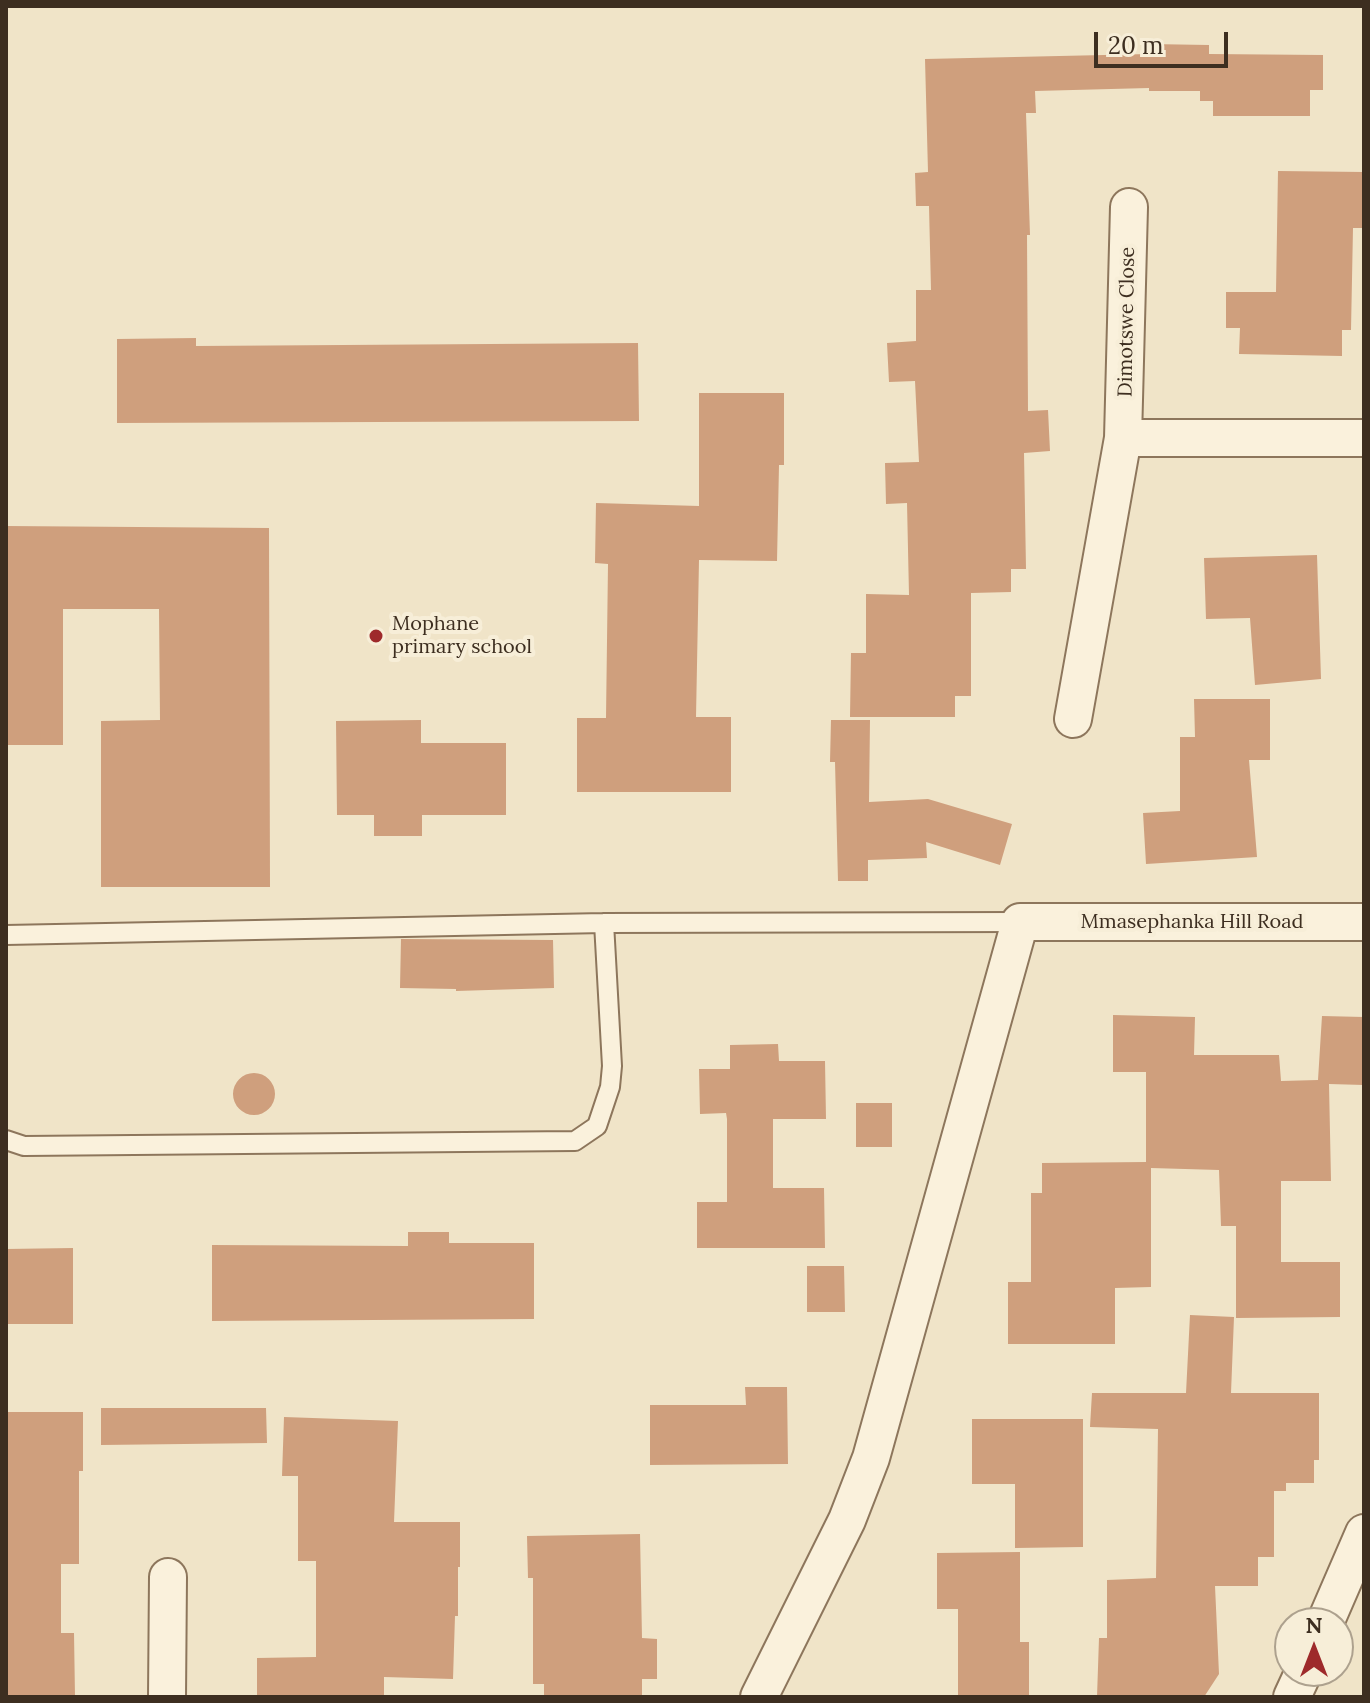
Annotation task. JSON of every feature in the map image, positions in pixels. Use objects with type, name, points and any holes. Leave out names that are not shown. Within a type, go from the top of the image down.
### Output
[{"type":"street","name":"Dimotswe Close","points":[[1073,719],[1123,438],[1129,207]]},
{"type":"street","points":[[1123,438],[1364,438]]},
{"type":"street","points":[[759,1697],[833,1548],[871,1458],[1020,922]]},
{"type":"street","name":"Mmasephanka Hill Road","points":[[1020,922],[1364,922]]},
{"type":"street","points":[[1332,1607],[1364,1533]]},
{"type":"street","points":[[167,1697],[168,1577]]},
{"type":"lane","points":[[6,935],[604,923],[1020,922]]},
{"type":"lane","points":[[6,1140],[24,1146],[575,1141],[597,1126],[610,1087],[612,1066],[604,923]]},
{"type":"building","points":[[1149,44],[1209,45],[1209,54],[1323,55],[1323,90],[1310,90],[1310,116],[1213,116],[1213,101],[1200,101],[1200,91],[1149,91],[1149,88],[1035,91],[1036,113],[1026,113],[1030,235],[1027,235],[1028,411],[1048,410],[1050,451],[1024,453],[1026,569],[1011,569],[1011,592],[971,593],[971,696],[955,696],[955,717],[850,717],[851,653],[866,653],[866,594],[909,595],[907,503],[886,504],[885,463],[919,462],[915,381],[889,382],[887,343],[916,341],[916,290],[931,290],[929,206],[916,206],[915,173],[928,172],[925,59],[1149,54]]},
{"type":"building","points":[[1278,171],[1364,172],[1364,228],[1353,228],[1351,330],[1342,330],[1342,356],[1239,354],[1240,328],[1226,328],[1226,292],[1276,292]]},
{"type":"building","points":[[196,338],[196,346],[638,343],[639,421],[117,423],[117,339]]},
{"type":"building","points":[[699,393],[784,393],[784,465],[779,465],[777,561],[699,560],[696,717],[731,717],[731,792],[577,792],[577,718],[606,718],[608,564],[595,563],[596,503],[699,506]]},
{"type":"building","points":[[6,526],[269,528],[270,887],[101,887],[101,721],[160,720],[159,609],[63,609],[63,745],[6,745]]},
{"type":"building","points":[[1317,555],[1321,679],[1255,685],[1250,618],[1206,619],[1204,558]]},
{"type":"building","points":[[1194,699],[1270,699],[1270,760],[1249,760],[1257,857],[1146,864],[1143,813],[1180,811],[1180,737],[1195,737]]},
{"type":"building","points":[[421,720],[421,743],[506,743],[506,815],[422,815],[422,836],[374,836],[374,815],[337,815],[336,721]]},
{"type":"building","points":[[831,720],[870,720],[869,802],[928,799],[1012,824],[1000,865],[926,842],[927,858],[868,860],[868,881],[838,881],[835,762],[830,762]]},
{"type":"building","points":[[401,939],[553,940],[554,988],[456,991],[400,988]]},
{"type":"building","points":[[1113,1015],[1195,1017],[1194,1055],[1279,1055],[1281,1081],[1318,1080],[1322,1016],[1364,1017],[1364,1085],[1329,1084],[1331,1181],[1281,1181],[1281,1262],[1340,1262],[1340,1317],[1236,1318],[1236,1226],[1221,1226],[1219,1170],[1151,1168],[1151,1287],[1115,1288],[1115,1344],[1008,1344],[1008,1282],[1031,1282],[1031,1193],[1042,1193],[1042,1163],[1146,1162],[1146,1072],[1113,1072]]},
{"type":"building","points":[[778,1044],[779,1061],[825,1061],[826,1119],[773,1119],[773,1188],[824,1188],[825,1248],[697,1248],[697,1202],[727,1202],[726,1113],[700,1114],[699,1069],[730,1069],[730,1045]]},
{"type":"building","points":[[254,1073],[269,1079],[275,1094],[269,1109],[254,1115],[239,1109],[233,1094],[239,1079]]},
{"type":"building","points":[[856,1103],[892,1103],[892,1147],[856,1147]]},
{"type":"building","points":[[408,1232],[449,1232],[449,1243],[534,1243],[534,1319],[212,1321],[212,1245],[408,1246]]},
{"type":"building","points":[[73,1248],[73,1324],[6,1324],[6,1249]]},
{"type":"building","points":[[807,1266],[844,1266],[845,1312],[807,1312]]},
{"type":"building","points":[[1190,1315],[1234,1317],[1231,1393],[1319,1393],[1319,1460],[1314,1460],[1314,1483],[1286,1483],[1286,1491],[1274,1491],[1274,1557],[1258,1557],[1258,1586],[1215,1586],[1219,1674],[1204,1697],[1097,1697],[1099,1638],[1107,1638],[1107,1580],[1156,1578],[1158,1429],[1090,1427],[1092,1393],[1186,1393]]},
{"type":"building","points":[[745,1387],[787,1387],[788,1464],[650,1465],[650,1405],[746,1405]]},
{"type":"building","points":[[101,1408],[266,1408],[267,1443],[101,1445]]},
{"type":"building","points":[[6,1412],[83,1412],[83,1471],[79,1471],[79,1564],[61,1564],[61,1633],[74,1633],[75,1697],[6,1697]]},
{"type":"building","points":[[284,1417],[398,1421],[394,1522],[460,1522],[453,1679],[384,1677],[384,1697],[257,1697],[257,1658],[316,1657],[316,1561],[298,1561],[298,1476],[282,1476]]},
{"type":"building","points":[[972,1419],[1083,1419],[1083,1547],[1015,1548],[1015,1484],[972,1484]]},
{"type":"building","points":[[640,1534],[642,1638],[657,1639],[657,1679],[642,1679],[642,1697],[544,1697],[544,1684],[533,1684],[533,1578],[528,1578],[527,1536]]},
{"type":"building","points":[[1020,1552],[1020,1642],[1029,1642],[1029,1697],[958,1697],[958,1609],[937,1609],[937,1553]]},
{"type":"place","name":"Mophane primary school","points":[[376,636]]}]
